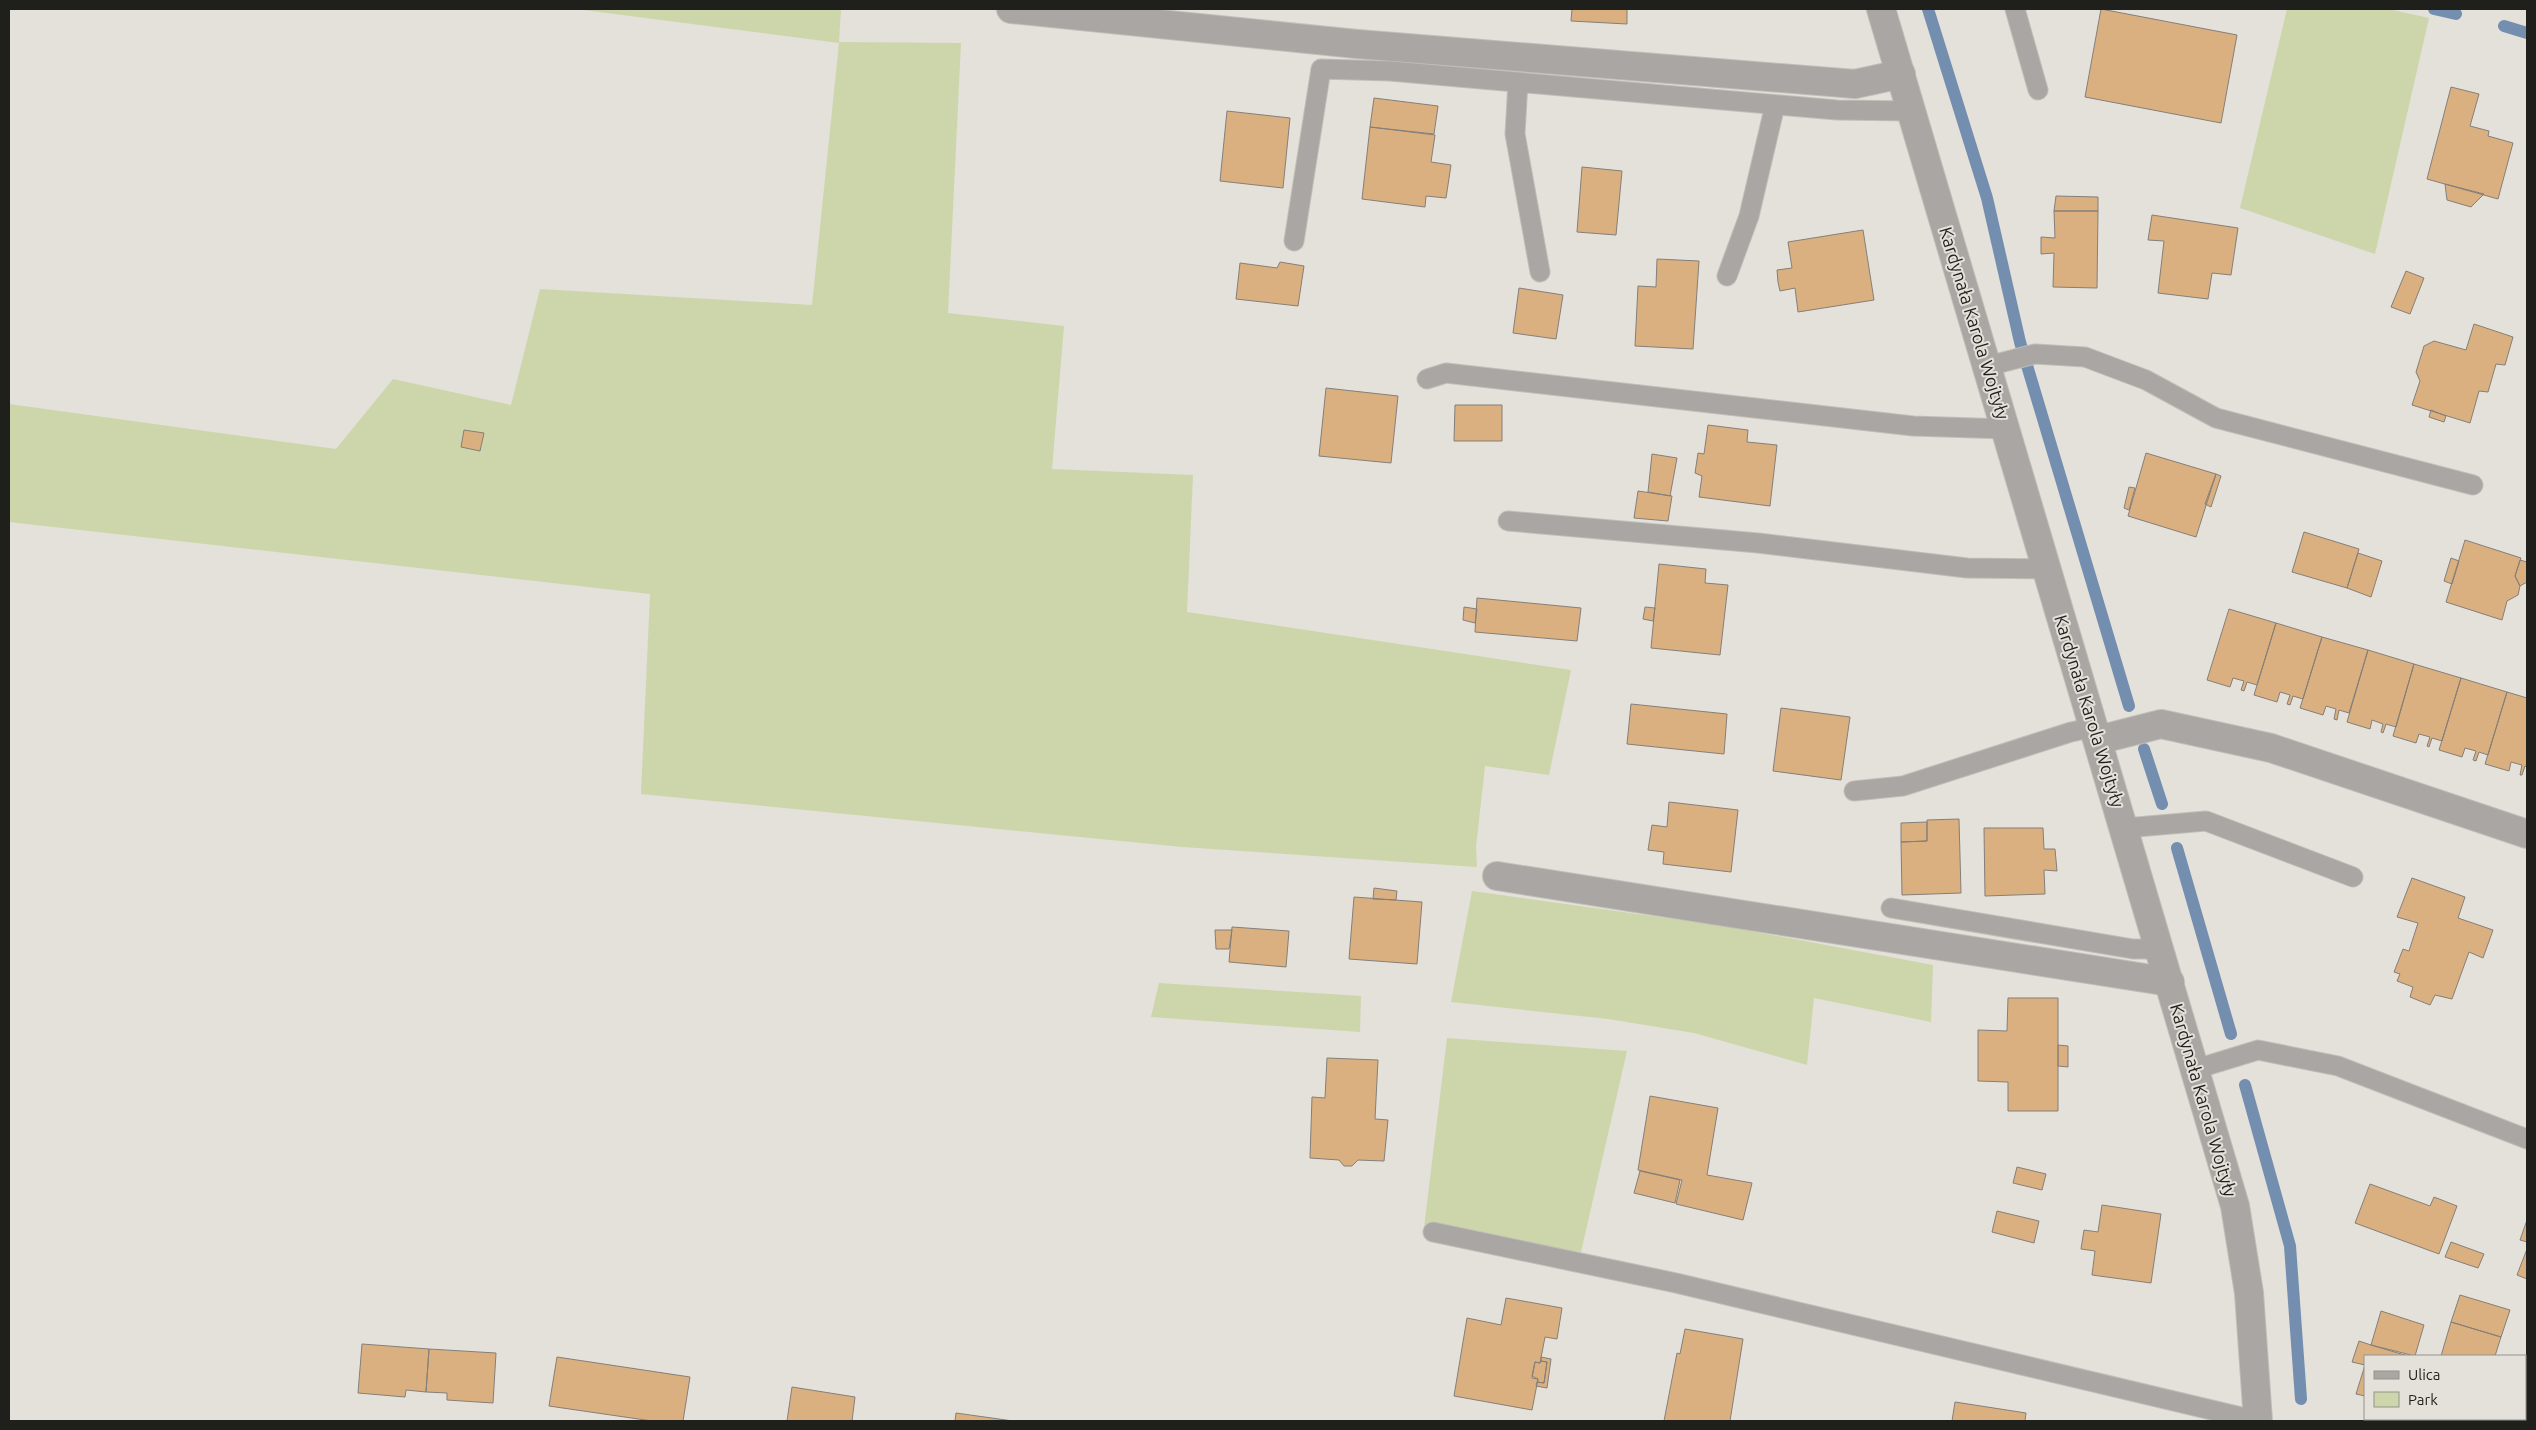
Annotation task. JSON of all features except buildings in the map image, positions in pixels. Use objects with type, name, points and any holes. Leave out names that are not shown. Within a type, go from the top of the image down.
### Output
[{"type":"street","points":[[1011,9],[1357,44],[1855,84],[1901,74]]},
{"type":"street","name":"Kardynała Karola Wojtyły","points":[[1882,9],[1912,111],[1999,364],[2006,429],[2161,949],[2235,1206],[2249,1294],[2258,1421]]},
{"type":"street","points":[[2096,734],[2161,724],[2271,748],[2527,834]]},
{"type":"street","points":[[1497,876],[2170,982]]},
{"type":"lane","points":[[2015,9],[2038,90]]},
{"type":"lane","points":[[1294,241],[1321,69],[1390,71],[1837,110],[1912,111]]},
{"type":"lane","points":[[1518,82],[1515,134],[1540,272]]},
{"type":"lane","points":[[1727,276],[1749,216],[1775,104]]},
{"type":"lane","points":[[1999,364],[2035,354],[2085,357],[2146,380],[2216,418],[2473,485]]},
{"type":"lane","points":[[1427,379],[1446,373],[1913,426],[2006,429]]},
{"type":"lane","points":[[1508,521],[1758,543],[1967,568],[2047,569]]},
{"type":"lane","points":[[1854,791],[1903,786],[2071,732],[2096,734]]},
{"type":"lane","points":[[2124,828],[2206,821],[2353,877]]},
{"type":"lane","points":[[1891,908],[2133,949],[2161,949]]},
{"type":"lane","points":[[2196,1069],[2258,1050],[2338,1066],[2527,1139]]},
{"type":"lane","points":[[1433,1232],[1676,1283],[2258,1421]]},
{"type":"green space","points":[[576,9],[841,9],[839,42],[961,43],[948,313],[1064,326],[1052,469],[1193,475],[1187,612],[1571,670],[1549,775],[1485,766],[1476,847],[1477,867],[1182,847],[641,794],[650,594],[9,522],[9,404],[336,449],[393,379],[511,405],[540,289],[812,305],[839,43]]},
{"type":"green space","points":[[2287,9],[2388,9],[2429,18],[2375,254],[2240,208]]},
{"type":"green space","points":[[1472,891],[1724,926],[1933,965],[1931,1022],[1814,998],[1807,1065],[1694,1033],[1608,1019],[1451,1002]]},
{"type":"green space","points":[[1159,983],[1361,996],[1360,1032],[1151,1017]]},
{"type":"green space","points":[[1447,1038],[1627,1051],[1581,1252],[1424,1228]]},
{"type":"waterway","points":[[1928,9],[1987,198],[2020,342],[2129,706]]},
{"type":"waterway","points":[[2434,9],[2456,14]]},
{"type":"waterway","points":[[2504,26],[2527,33]]},
{"type":"waterway","points":[[2144,749],[2162,804]]},
{"type":"waterway","points":[[2177,848],[2231,1034]]},
{"type":"waterway","points":[[2245,1085],[2290,1246],[2301,1399]]}]
